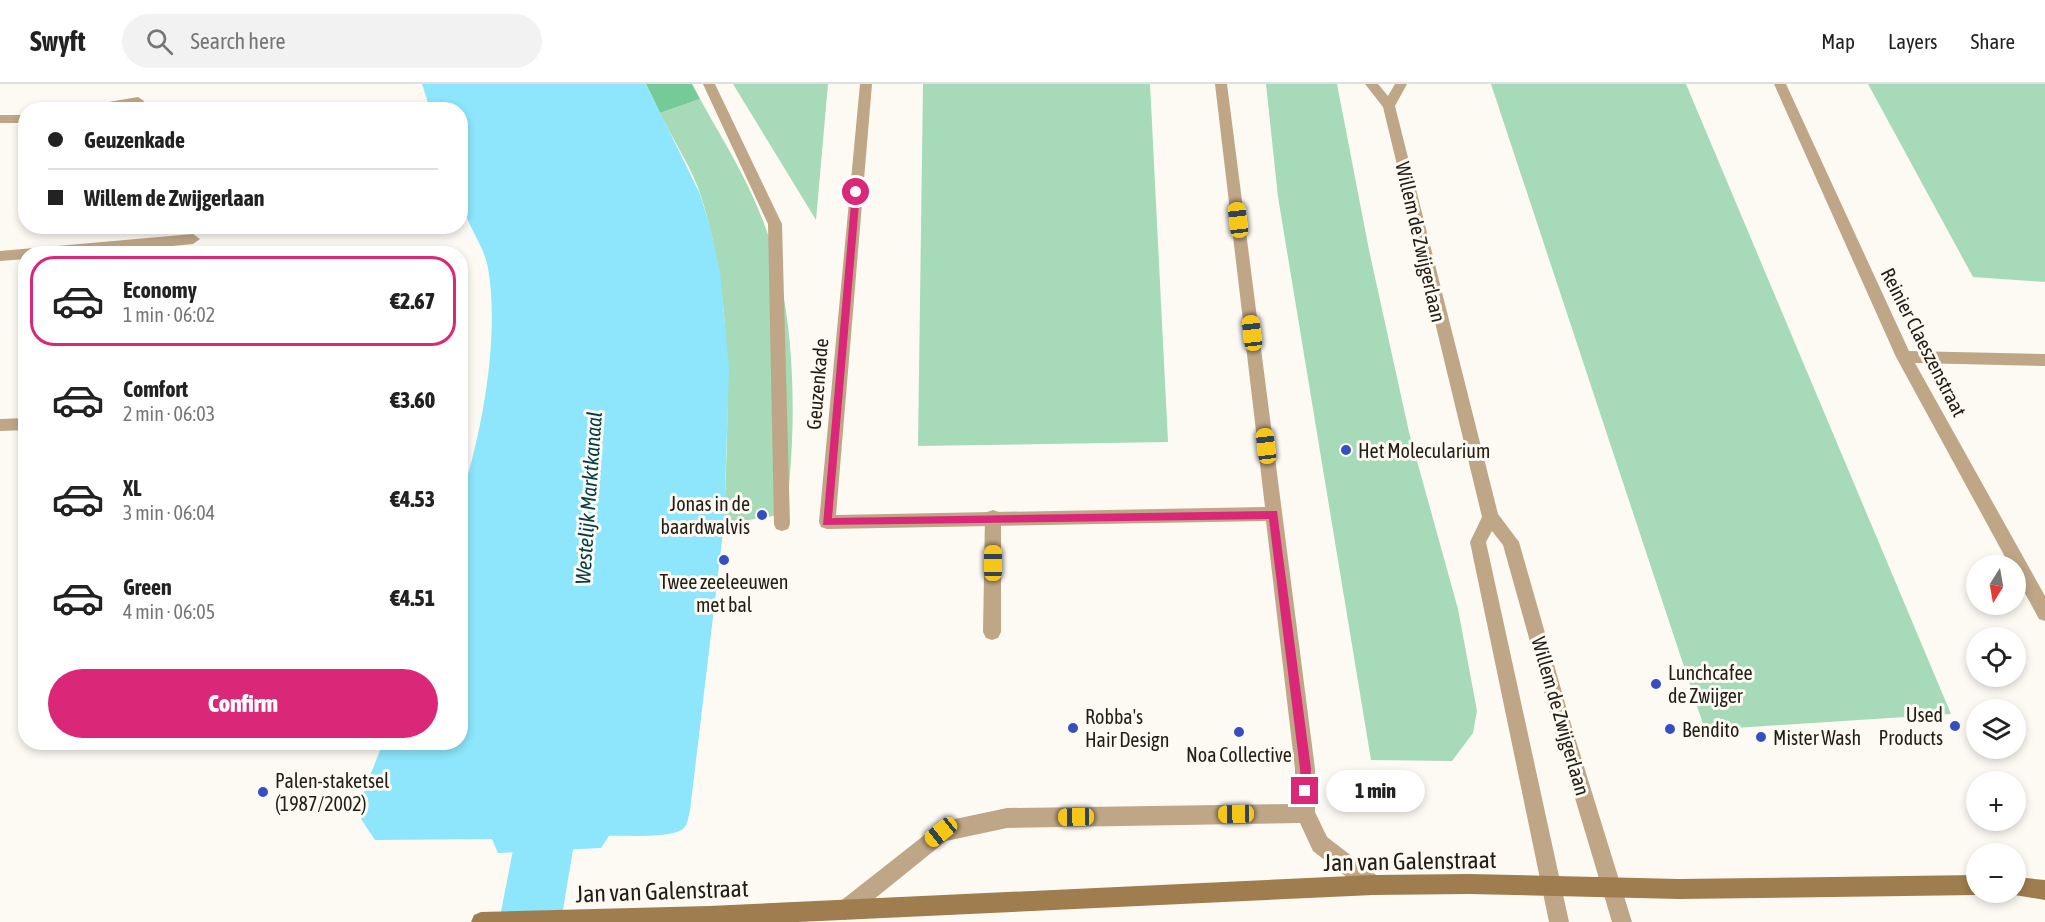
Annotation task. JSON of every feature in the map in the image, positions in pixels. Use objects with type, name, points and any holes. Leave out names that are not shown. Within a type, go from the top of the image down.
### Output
[{"type":"main road","name":"Jan van Galenstraat","points":[[482,922],[845,910],[1372,885],[1469,884],[1553,888],[1679,889],[1966,885]]},
{"type":"main road","points":[[2026,888],[2045,890]]},
{"type":"street","name":"Geuzenkade","points":[[709,84],[775,225],[782,524]]},
{"type":"street","name":"Geuzenkade","points":[[866,84],[826,522],[993,517],[1274,514]]},
{"type":"street","points":[[1221,84],[1305,769],[1305,813],[1320,844],[1372,885]]},
{"type":"street","name":"Willem de Zwijgerlaan","points":[[1371,84],[1389,106],[1490,517],[1511,542],[1564,731],[1622,922]]},
{"type":"street","points":[[1389,106],[1401,84]]},
{"type":"street","name":"Reinier Claeszenstraat","points":[[1780,84],[1905,357],[2045,613]]},
{"type":"street","points":[[132,102],[138,101]]},
{"type":"street","points":[[0,119],[18,119]]},
{"type":"street","points":[[116,246],[193,239]]},
{"type":"street","points":[[0,256],[18,255]]},
{"type":"street","points":[[1905,357],[2045,360]]},
{"type":"street","points":[[0,425],[18,424]]},
{"type":"street","points":[[992,632],[993,517]]},
{"type":"street","name":"Willem de Zwijgerlaan","points":[[1490,517],[1478,542],[1559,922]]},
{"type":"street","points":[[845,910],[941,832],[1007,818],[1305,813]]},
{"type":"green space","points":[[646,84],[692,84],[700,99],[660,113]]},
{"type":"green space","points":[[733,84],[828,84],[816,220]]},
{"type":"green space","points":[[923,84],[1150,84],[1168,442],[918,446]]},
{"type":"green space","points":[[1266,84],[1337,84],[1369,250],[1409,432],[1458,609],[1477,711],[1473,733],[1452,761],[1371,760],[1278,197]]},
{"type":"green space","points":[[1491,84],[1686,84],[1951,714],[1705,730]]},
{"type":"green space","points":[[1868,84],[2045,84],[2045,282],[1973,277]]},
{"type":"green space","points":[[700,99],[744,179],[766,229],[784,297],[792,370],[792,444],[786,514],[724,524],[727,358],[720,277],[701,196],[688,165],[660,113]]},
{"type":"water","points":[[422,84],[646,84],[700,194],[720,272],[729,368],[724,524],[690,811],[684,828],[670,834],[609,836],[601,848],[498,853],[492,839],[375,840],[361,819],[358,806],[380,750],[468,750],[468,475],[487,384],[492,323],[491,295],[486,259],[468,220],[468,102],[428,102]]},
{"type":"waterway","name":"Westelijk Marktkanaal","points":[[530,922],[555,783]]},
{"type":"place","name":"Het Molecularium","points":[[1346,450]]},
{"type":"place","name":"Jonas in de baardwalvis","points":[[762,515]]},
{"type":"place","name":"Twee zeeleeuwen met bal","points":[[724,560]]},
{"type":"place","name":"Lunchcafee de Zwijger","points":[[1656,684]]},
{"type":"place","name":"Used Products","points":[[1955,726]]},
{"type":"place","name":"Robba's Hair Design","points":[[1073,728]]},
{"type":"place","name":"Bendito","points":[[1670,729]]},
{"type":"place","name":"Noa Collective","points":[[1239,732]]},
{"type":"place","name":"Mister Wash","points":[[1761,737]]},
{"type":"place","name":"Palen-staketsel (1987/2002)","points":[[263,792]]},
{"type":"route","points":[[856,192],[826,522],[993,517],[1274,514],[1305,769],[1305,791]]}]
